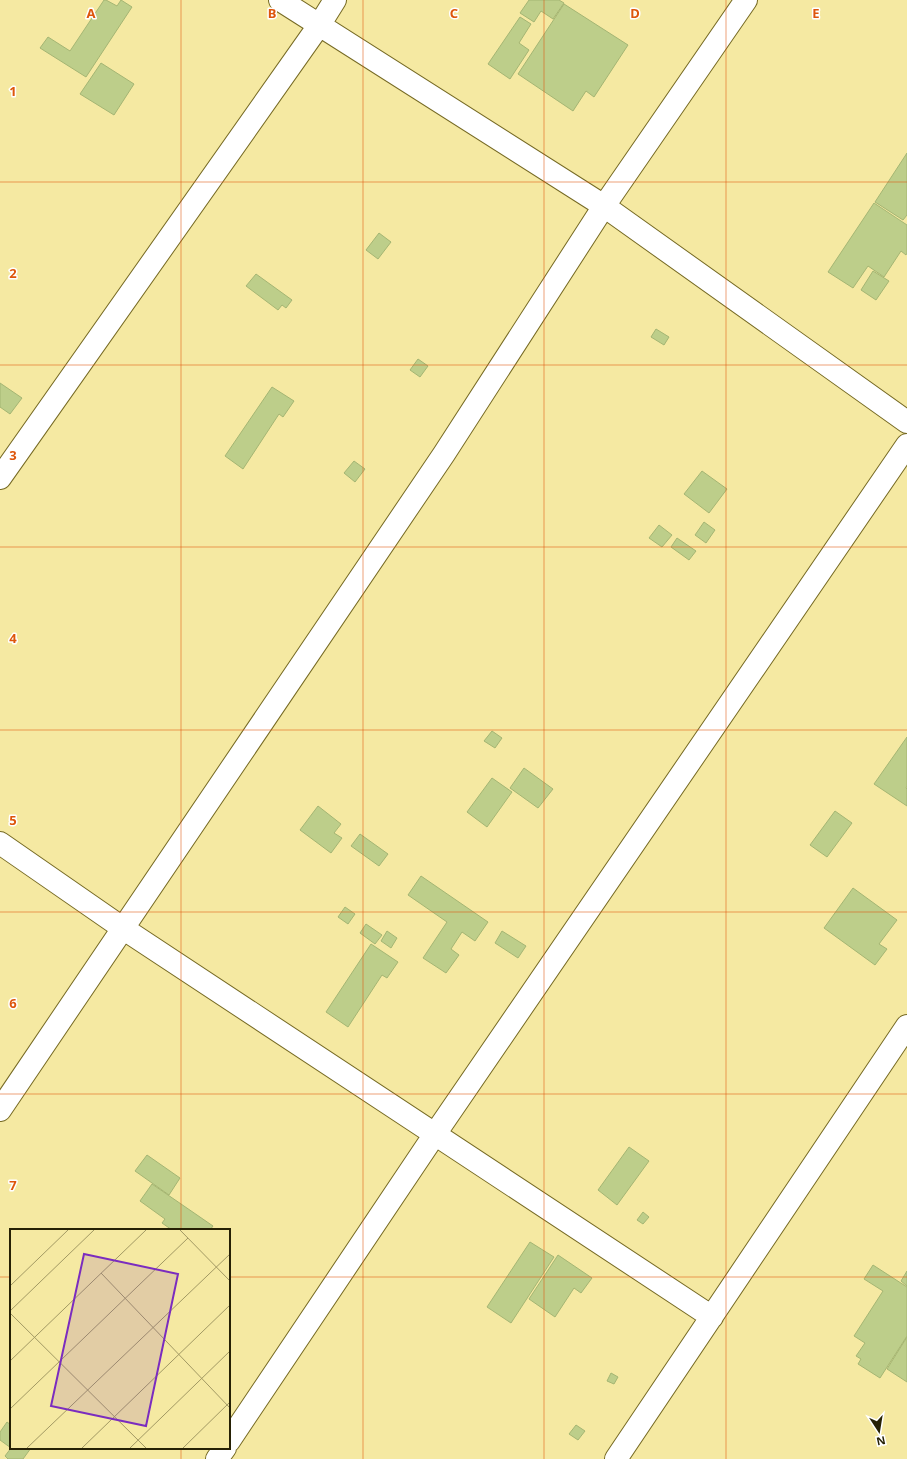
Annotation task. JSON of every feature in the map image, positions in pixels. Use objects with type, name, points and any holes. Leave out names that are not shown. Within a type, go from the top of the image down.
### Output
[{"type":"street","points":[[280,0],[320,24],[604,206],[907,422]]},
{"type":"street","points":[[0,478],[320,24],[335,0]]},
{"type":"street","points":[[0,1110],[124,929],[444,454],[604,206],[746,0]]},
{"type":"street","points":[[230,1440],[435,1134],[907,445]]},
{"type":"street","points":[[0,842],[124,929],[712,1317]]},
{"type":"street","points":[[616,1459],[907,1026]]},
{"type":"street","points":[[217,1459],[224,1449]]},
{"type":"building","points":[[104,0],[117,6],[121,0],[132,7],[86,77],[40,48],[48,37],[70,51]]},
{"type":"building","points":[[529,0],[559,0],[564,3],[553,19],[541,11],[534,22],[520,13]]},
{"type":"building","points":[[564,4],[628,45],[594,97],[586,91],[573,111],[518,74]]},
{"type":"building","points":[[520,17],[531,24],[519,43],[529,50],[510,79],[488,64]]},
{"type":"building","points":[[101,63],[134,84],[114,115],[80,94]]},
{"type":"building","points":[[907,153],[907,215],[903,220],[875,202]]},
{"type":"building","points":[[874,203],[907,225],[907,253],[906,255],[901,251],[884,277],[868,266],[853,288],[828,272]]},
{"type":"building","points":[[379,233],[391,242],[378,259],[366,250]]},
{"type":"building","points":[[873,271],[889,281],[876,300],[861,290]]},
{"type":"building","points":[[256,274],[292,300],[286,308],[282,305],[278,310],[246,286]]},
{"type":"building","points":[[656,329],[669,337],[664,345],[651,337]]},
{"type":"building","points":[[418,359],[428,366],[420,377],[410,370]]},
{"type":"building","points":[[0,383],[22,398],[10,414],[0,407]]},
{"type":"building","points":[[272,387],[294,401],[283,417],[279,414],[243,469],[225,456]]},
{"type":"building","points":[[354,461],[365,469],[355,482],[344,473]]},
{"type":"building","points":[[702,471],[727,489],[709,513],[684,494]]},
{"type":"building","points":[[704,522],[715,530],[706,543],[695,535]]},
{"type":"building","points":[[659,525],[672,535],[662,547],[649,538]]},
{"type":"building","points":[[677,538],[696,551],[689,560],[671,547]]},
{"type":"building","points":[[492,731],[502,738],[495,748],[484,741]]},
{"type":"building","points":[[907,737],[906,788],[907,806],[874,784]]},
{"type":"building","points":[[524,768],[553,789],[538,808],[510,788]]},
{"type":"building","points":[[492,778],[512,792],[487,827],[467,812]]},
{"type":"building","points":[[318,806],[341,824],[334,833],[342,838],[331,853],[300,830]]},
{"type":"building","points":[[835,811],[852,823],[827,857],[810,845]]},
{"type":"building","points":[[360,834],[388,854],[379,866],[351,846]]},
{"type":"building","points":[[421,876],[488,922],[475,941],[462,932],[451,949],[459,955],[446,973],[423,958],[447,922],[408,895]]},
{"type":"building","points":[[853,888],[897,920],[879,944],[887,949],[875,965],[824,928]]},
{"type":"building","points":[[345,907],[355,914],[348,924],[338,917]]},
{"type":"building","points":[[366,924],[382,935],[375,944],[360,933]]},
{"type":"building","points":[[387,931],[397,938],[391,948],[381,941]]},
{"type":"building","points":[[502,931],[526,946],[518,958],[495,943]]},
{"type":"building","points":[[371,944],[398,962],[387,978],[382,975],[348,1027],[326,1012]]},
{"type":"building","points":[[629,1147],[649,1161],[617,1205],[598,1190]]},
{"type":"building","points":[[147,1155],[180,1178],[169,1195],[135,1171]]},
{"type":"building","points":[[152,1184],[213,1226],[211,1229],[171,1229],[162,1223],[165,1219],[140,1201]]},
{"type":"building","points":[[643,1212],[649,1217],[643,1224],[637,1220]]},
{"type":"building","points":[[530,1242],[554,1257],[511,1323],[487,1307]]},
{"type":"building","points":[[558,1255],[592,1278],[581,1293],[574,1288],[555,1317],[529,1299]]},
{"type":"building","points":[[873,1265],[907,1287],[907,1336],[880,1378],[858,1364],[861,1359],[856,1356],[865,1343],[854,1336],[883,1291],[864,1279]]},
{"type":"building","points":[[907,1271],[907,1286],[901,1281]]},
{"type":"building","points":[[907,1337],[907,1382],[887,1369]]},
{"type":"building","points":[[611,1373],[618,1377],[614,1384],[607,1381]]},
{"type":"building","points":[[7,1422],[10,1424],[10,1447],[0,1440],[0,1432]]},
{"type":"building","points":[[576,1425],[585,1431],[578,1440],[569,1434]]},
{"type":"building","points":[[10,1449],[30,1449],[23,1459],[8,1459],[5,1456]]}]
